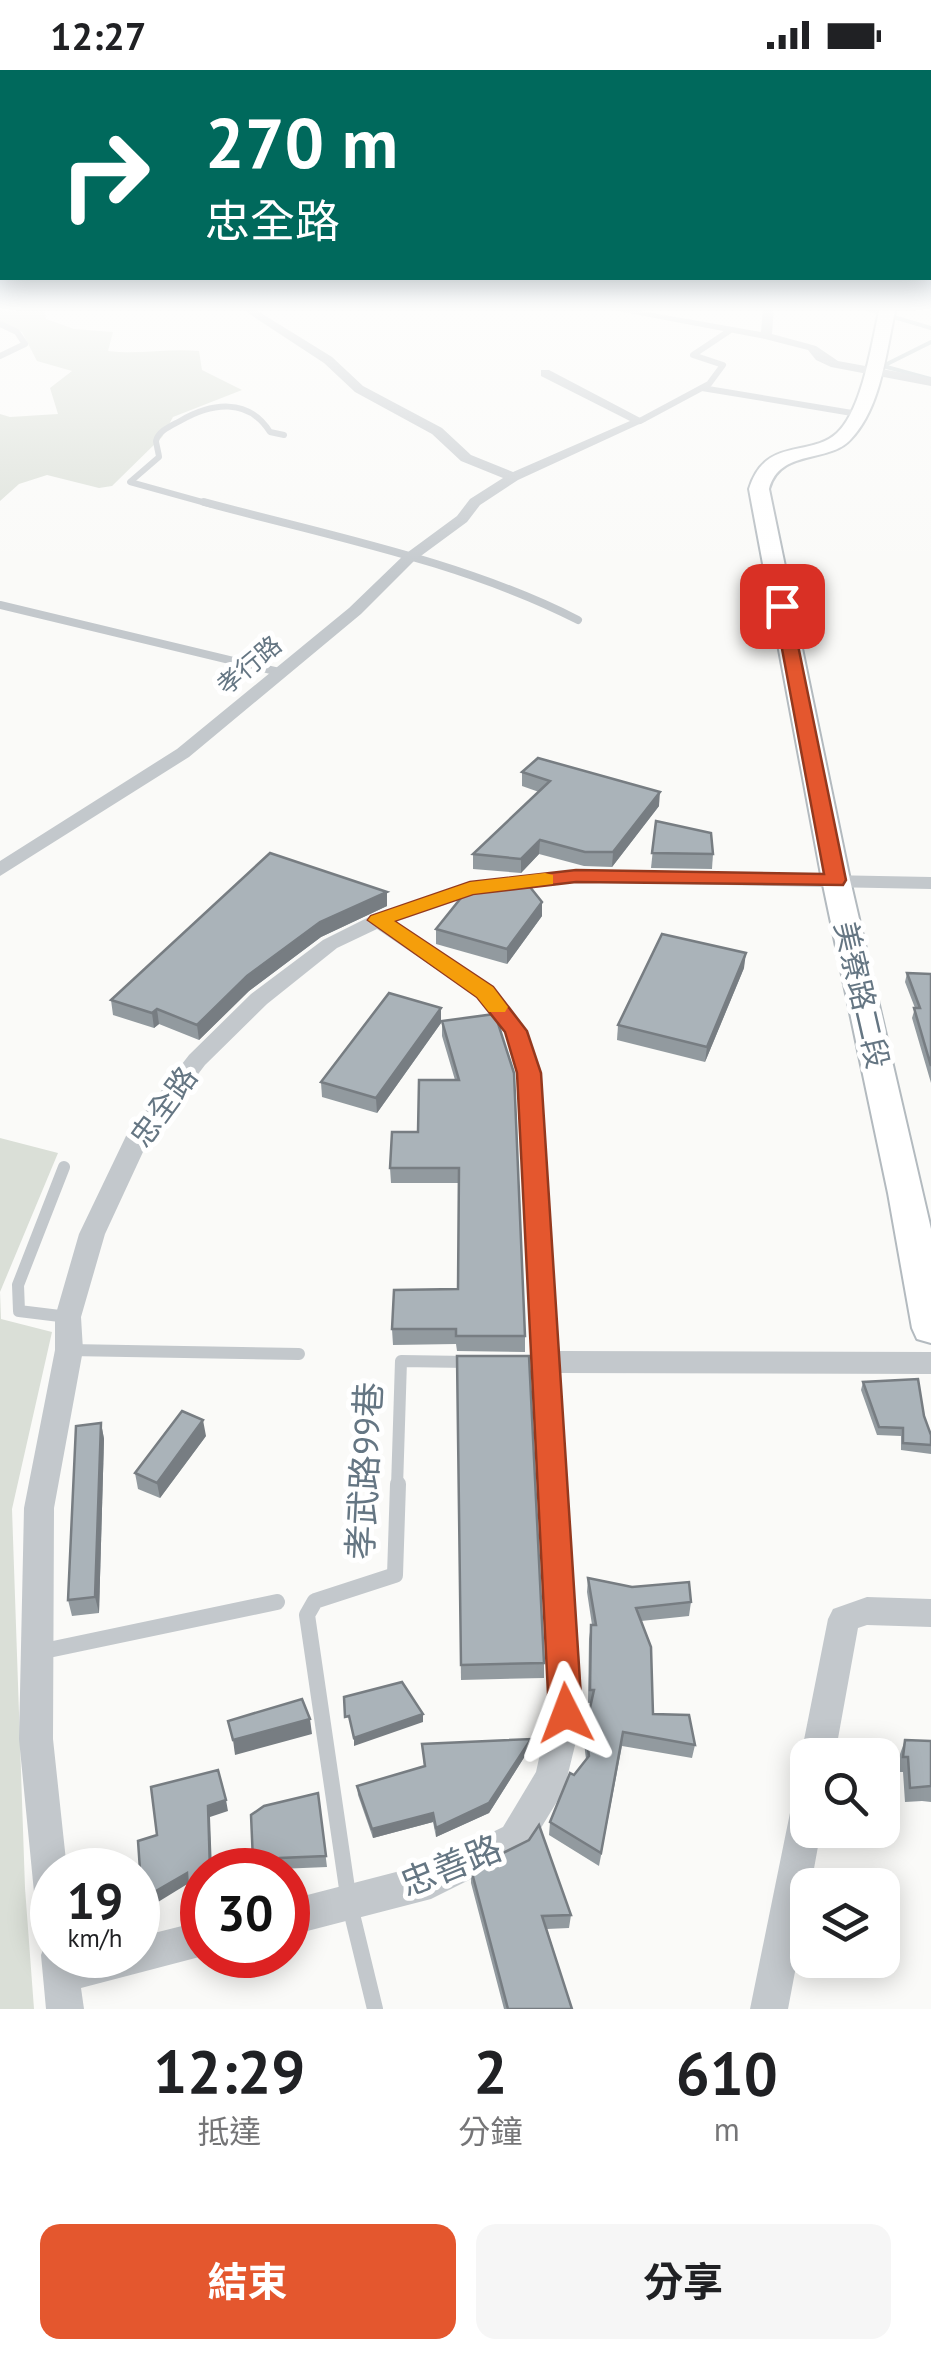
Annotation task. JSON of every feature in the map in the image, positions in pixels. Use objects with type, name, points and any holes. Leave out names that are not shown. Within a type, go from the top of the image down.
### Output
[{"type":"street","points":[[373,397],[438,431],[466,458],[513,477]]},
{"type":"street","points":[[593,397],[640,421]]},
{"type":"street","points":[[858,414],[863,397]]},
{"type":"street","name":"美寮路二段","points":[[858,414],[842,439],[776,463],[758,484],[836,880],[906,1192],[931,1328]]},
{"type":"street","name":"孝行路","points":[[0,870],[183,752],[355,610],[409,558],[462,520],[474,502],[513,477],[640,421]]},
{"type":"street","name":"忠全路","points":[[47,1848],[36,1739],[34,1653],[39,1508],[68,1350],[68,1317],[92,1234],[138,1136],[198,1060],[330,944],[378,920],[470,888],[576,876],[931,883]]},
{"type":"street","name":"忠善路","points":[[310,1912],[432,1881],[515,1840],[552,1778],[566,1713],[538,1362],[529,1073],[516,1031],[485,992],[378,920]]},
{"type":"street","points":[[538,1362],[931,1362]]},
{"type":"street","points":[[821,1738],[844,1619],[867,1612],[931,1612]]},
{"type":"street","points":[[769,2009],[800,1848]]},
{"type":"street","points":[[61,1979],[180,1945]]},
{"type":"lane","points":[[640,421],[684,397]]},
{"type":"lane","points":[[759,397],[858,414]]},
{"type":"lane","points":[[284,436],[270,432],[260,416],[248,411],[206,406],[162,431],[156,442],[159,457],[130,482],[409,558],[543,602],[578,620]]},
{"type":"lane","points":[[0,605],[279,672]]},
{"type":"lane","points":[[64,1167],[18,1285],[19,1311],[68,1317]]},
{"type":"lane","points":[[68,1350],[299,1354]]},
{"type":"lane","name":"孝武路99巷","points":[[349,1902],[307,1615],[315,1602],[395,1575],[401,1361],[492,1362]]},
{"type":"lane","points":[[34,1653],[277,1602]]},
{"type":"lane","points":[[349,1902],[374,2009]]},
{"type":"shaded area","points":[[53,397],[223,397],[173,417],[162,437],[112,486],[99,488],[47,475],[19,484],[0,501],[0,414],[58,414]]},
{"type":"shaded area","points":[[0,1138],[58,1153],[0,1292]]},
{"type":"shaded area","points":[[0,1292],[1,1319],[52,1332],[12,1509],[25,1888],[34,2009],[0,2009]]},
{"type":"building","points":[[538,758],[660,792],[613,852],[585,852],[540,840],[521,859],[473,854],[550,781],[522,772]]},
{"type":"building","points":[[656,821],[711,833],[713,854],[652,853]]},
{"type":"building","points":[[270,853],[387,892],[320,922],[247,976],[197,1025],[157,1009],[152,1013],[111,1000]]},
{"type":"building","points":[[522,877],[542,902],[507,949],[436,929],[469,888]]},
{"type":"building","points":[[662,934],[746,953],[707,1047],[618,1025]]},
{"type":"building","points":[[907,973],[931,974],[931,1066],[914,1008],[920,1008]]},
{"type":"building","points":[[389,993],[441,1008],[376,1098],[321,1082]]},
{"type":"building","points":[[495,1014],[514,1073],[525,1336],[456,1336],[456,1329],[392,1329],[394,1290],[458,1289],[459,1168],[390,1168],[392,1132],[418,1132],[419,1080],[459,1080],[442,1021]]},
{"type":"building","points":[[457,1356],[529,1356],[544,1663],[461,1665]]},
{"type":"building","points":[[918,1379],[931,1445],[903,1443],[903,1428],[879,1427],[863,1382]]},
{"type":"building","points":[[182,1411],[203,1420],[157,1483],[135,1473]]},
{"type":"building","points":[[101,1423],[95,1597],[68,1600],[76,1426]]},
{"type":"building","points":[[588,1578],[632,1587],[689,1582],[691,1602],[636,1608],[651,1647],[653,1714],[689,1715],[695,1745],[623,1732],[601,1853],[550,1822],[570,1773],[574,1775],[589,1756],[585,1730],[594,1690],[590,1690],[591,1625],[596,1625]]},
{"type":"building","points":[[402,1682],[423,1714],[354,1738],[349,1716],[345,1717],[344,1697]]},
{"type":"building","points":[[302,1699],[310,1719],[233,1740],[228,1721]]},
{"type":"building","points":[[531,1739],[489,1803],[436,1828],[433,1813],[372,1829],[357,1786],[425,1766],[422,1744]]},
{"type":"building","points":[[905,1740],[931,1741],[931,1786],[910,1788],[908,1757],[903,1757]]},
{"type":"building","points":[[218,1770],[226,1800],[208,1806],[209,1848],[180,1848],[180,1877],[160,1889],[160,1848],[138,1848],[138,1841],[157,1835],[151,1787]]},
{"type":"building","points":[[318,1793],[326,1856],[310,1857],[310,1848],[252,1848],[251,1815],[264,1806]]},
{"type":"building","points":[[539,1825],[571,1915],[542,1916],[572,2009],[508,2009],[471,1869],[529,1840]]},
{"type":"slow traffic","points":[[497,1007],[485,992],[411,946],[378,920],[470,888],[545,879]]},
{"type":"route","points":[[566,1713],[529,1073],[516,1031],[485,992],[411,946],[378,920],[470,888],[576,876],[836,880],[782,606]]}]
